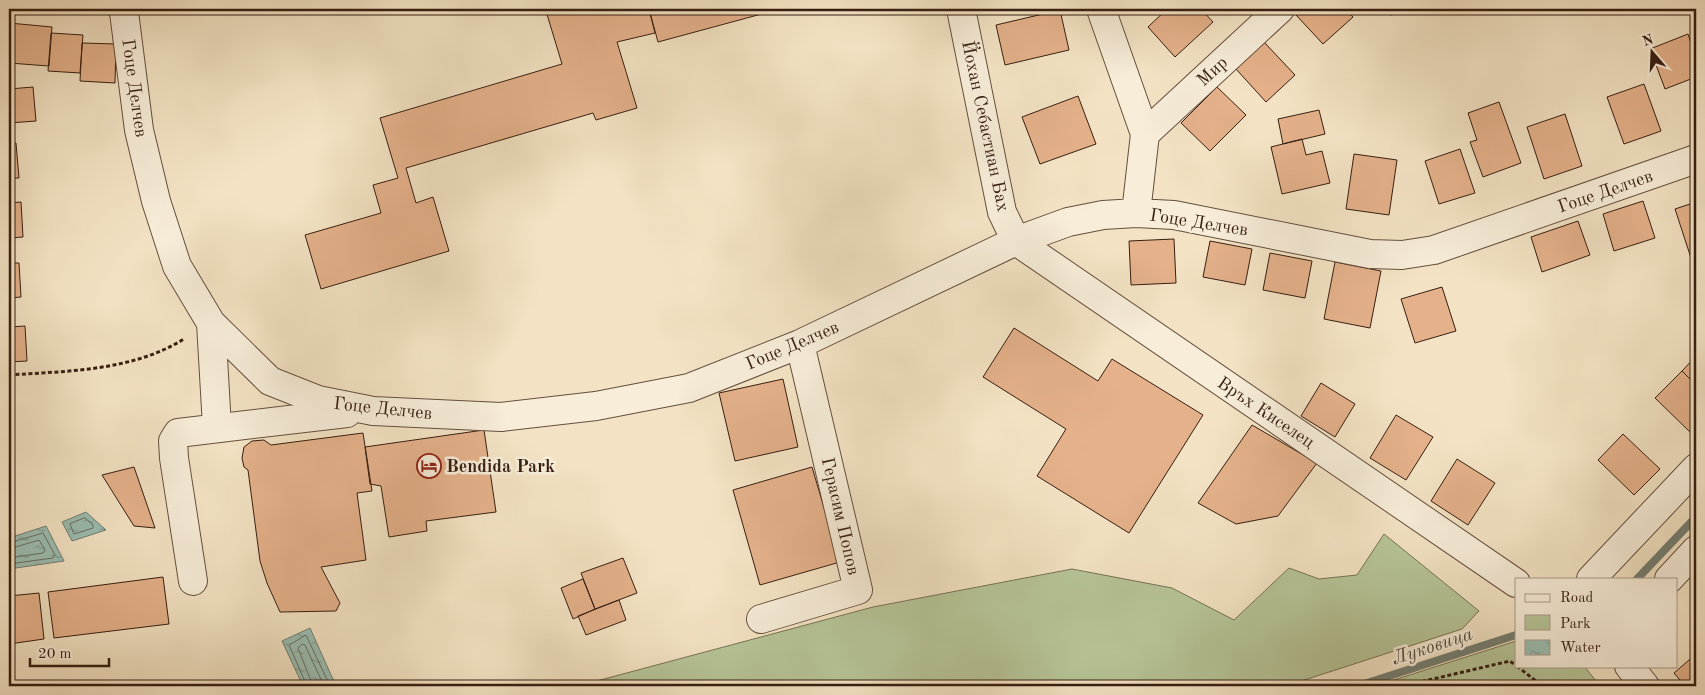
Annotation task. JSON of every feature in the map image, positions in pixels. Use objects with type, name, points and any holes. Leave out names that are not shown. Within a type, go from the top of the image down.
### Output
[{"type":"street","name":"Гоце Делчев","points":[[122,9],[124,12],[139,130],[156,201],[177,266],[211,323],[270,381],[318,400],[373,411],[501,417],[596,406],[689,388],[800,344],[1016,241],[1068,222],[1104,215],[1136,213],[1174,215],[1370,254],[1402,255],[1434,250],[1696,159]]},
{"type":"street","name":"Йохан Себастиан Бах","points":[[961,9],[1002,212],[1016,241]]},
{"type":"street","points":[[1101,9],[1145,134],[1136,213]]},
{"type":"street","name":"Мир","points":[[1145,134],[1280,9]]},
{"type":"street","name":"Връх Киселец","points":[[1016,241],[1515,582]]},
{"type":"street","points":[[211,323],[217,428]]},
{"type":"street","name":"Герасим Попов","points":[[761,619],[858,590],[800,344]]},
{"type":"street","points":[[193,581],[173,441],[178,433],[373,411]]},
{"type":"street","points":[[1592,578],[1696,468]]},
{"type":"street","points":[[1670,578],[1696,550]]},
{"type":"street","points":[[1631,668],[1645,686]]},
{"type":"path","points":[[9,375],[112,367],[164,352],[211,323]]},
{"type":"path","points":[[1403,686],[1510,661],[1515,665]]},
{"type":"path","points":[[1520,668],[1542,686]]},
{"type":"green space","points":[[1384,534],[1479,611],[1462,629],[1286,686],[578,686],[873,607],[1072,569],[1172,588],[1234,620],[1289,568],[1319,579],[1357,575]]},
{"type":"green space","points":[[1515,641],[1515,668],[1586,668],[1600,686],[1375,686]]},
{"type":"water","points":[[86,512],[106,530],[72,541],[62,522]]},
{"type":"water","points":[[46,526],[64,561],[9,569],[9,538]]},
{"type":"water","points":[[310,628],[336,686],[303,686],[282,641]]},
{"type":"building","points":[[554,9],[649,9],[655,33],[617,42],[637,108],[596,120],[593,113],[406,168],[416,203],[433,197],[449,251],[321,289],[305,235],[381,213],[373,185],[398,178],[380,118],[562,64],[546,11]]},
{"type":"building","points":[[649,9],[780,9],[658,42]]},
{"type":"building","points":[[1167,9],[1201,9],[1213,22],[1175,57],[1148,27]]},
{"type":"building","points":[[1303,9],[1346,9],[1353,17],[1323,44],[1296,15]]},
{"type":"building","points":[[1388,9],[1420,9],[1390,15]]},
{"type":"building","points":[[1060,10],[1069,50],[1005,65],[996,25]]},
{"type":"building","points":[[9,23],[52,27],[49,66],[9,63]]},
{"type":"building","points":[[51,33],[83,35],[80,73],[48,71]]},
{"type":"building","points":[[1688,34],[1696,57],[1696,77],[1665,89],[1650,49]]},
{"type":"building","points":[[1264,42],[1295,75],[1266,102],[1236,69]]},
{"type":"building","points":[[82,43],[116,44],[115,83],[80,81]]},
{"type":"building","points":[[1644,84],[1661,131],[1624,144],[1607,97]]},
{"type":"building","points":[[33,87],[36,121],[9,123],[9,89]]},
{"type":"building","points":[[1217,87],[1246,115],[1210,151],[1181,123]]},
{"type":"building","points":[[1078,96],[1096,144],[1040,164],[1022,117]]},
{"type":"building","points":[[1499,102],[1521,163],[1483,177],[1470,142],[1477,140],[1468,113]]},
{"type":"building","points":[[1319,110],[1325,134],[1283,144],[1278,119]]},
{"type":"building","points":[[1565,114],[1582,166],[1544,179],[1527,127]]},
{"type":"building","points":[[1302,139],[1306,155],[1322,151],[1330,183],[1282,194],[1271,147]]},
{"type":"building","points":[[16,143],[19,178],[9,178],[9,144]]},
{"type":"building","points":[[1460,149],[1475,193],[1439,204],[1425,161]]},
{"type":"building","points":[[1354,154],[1397,160],[1389,215],[1346,209]]},
{"type":"building","points":[[1643,201],[1655,238],[1614,251],[1603,214]]},
{"type":"building","points":[[21,202],[23,237],[9,238],[9,203]]},
{"type":"building","points":[[1696,202],[1696,257],[1691,258],[1675,209]]},
{"type":"building","points":[[1578,221],[1590,255],[1542,272],[1531,237]]},
{"type":"building","points":[[1174,239],[1176,283],[1131,285],[1129,241]]},
{"type":"building","points":[[1210,241],[1252,249],[1245,285],[1203,277]]},
{"type":"building","points":[[1270,253],[1312,261],[1305,298],[1263,290]]},
{"type":"building","points":[[1335,262],[1381,271],[1370,328],[1324,319]]},
{"type":"building","points":[[9,263],[19,263],[21,297],[9,298]]},
{"type":"building","points":[[1442,287],[1456,331],[1415,343],[1401,299]]},
{"type":"building","points":[[25,326],[27,361],[9,362],[9,327]]},
{"type":"building","points":[[1014,328],[1098,381],[1112,359],[1203,415],[1129,533],[1037,476],[1066,429],[983,377]]},
{"type":"building","points":[[1696,356],[1696,385],[1682,371]]},
{"type":"building","points":[[1682,371],[1696,385],[1696,428],[1691,433],[1655,398]]},
{"type":"building","points":[[783,379],[798,447],[735,461],[719,393]]},
{"type":"building","points":[[1321,383],[1355,404],[1335,437],[1301,416]]},
{"type":"building","points":[[1396,415],[1433,437],[1406,480],[1370,458]]},
{"type":"building","points":[[1252,425],[1317,463],[1278,516],[1236,524],[1198,503]]},
{"type":"building","name":"Bendida Park","points":[[484,430],[496,512],[426,521],[427,531],[389,537],[381,486],[370,484],[365,447]]},
{"type":"building","points":[[363,433],[372,491],[357,493],[366,560],[321,567],[340,603],[336,611],[280,612],[267,583],[260,561],[248,470],[244,467],[242,458],[244,447],[252,441],[264,440],[271,445]]},
{"type":"building","points":[[1623,434],[1660,469],[1634,495],[1598,460]]},
{"type":"building","points":[[1457,459],[1495,483],[1468,525],[1431,501]]},
{"type":"building","points":[[134,467],[155,528],[134,526],[102,475]]},
{"type":"building","points":[[812,467],[840,562],[760,585],[733,490]]},
{"type":"building","points":[[623,558],[637,593],[595,609],[581,573]]},
{"type":"building","points":[[163,577],[169,624],[54,638],[48,592]]},
{"type":"building","points":[[583,579],[595,609],[573,619],[561,588]]},
{"type":"building","points":[[39,593],[44,639],[9,644],[9,596]]},
{"type":"building","points":[[619,600],[626,620],[586,635],[578,616]]},
{"type":"building","points":[[1696,654],[1696,686],[1685,686],[1674,673]]},
{"type":"waterway","name":"Луковица","points":[[1638,578],[1696,517]]},
{"type":"waterway","name":"Луковица","points":[[1358,686],[1515,635]]},
{"type":"place","name":"Bendida Park","points":[[429,466]]}]
